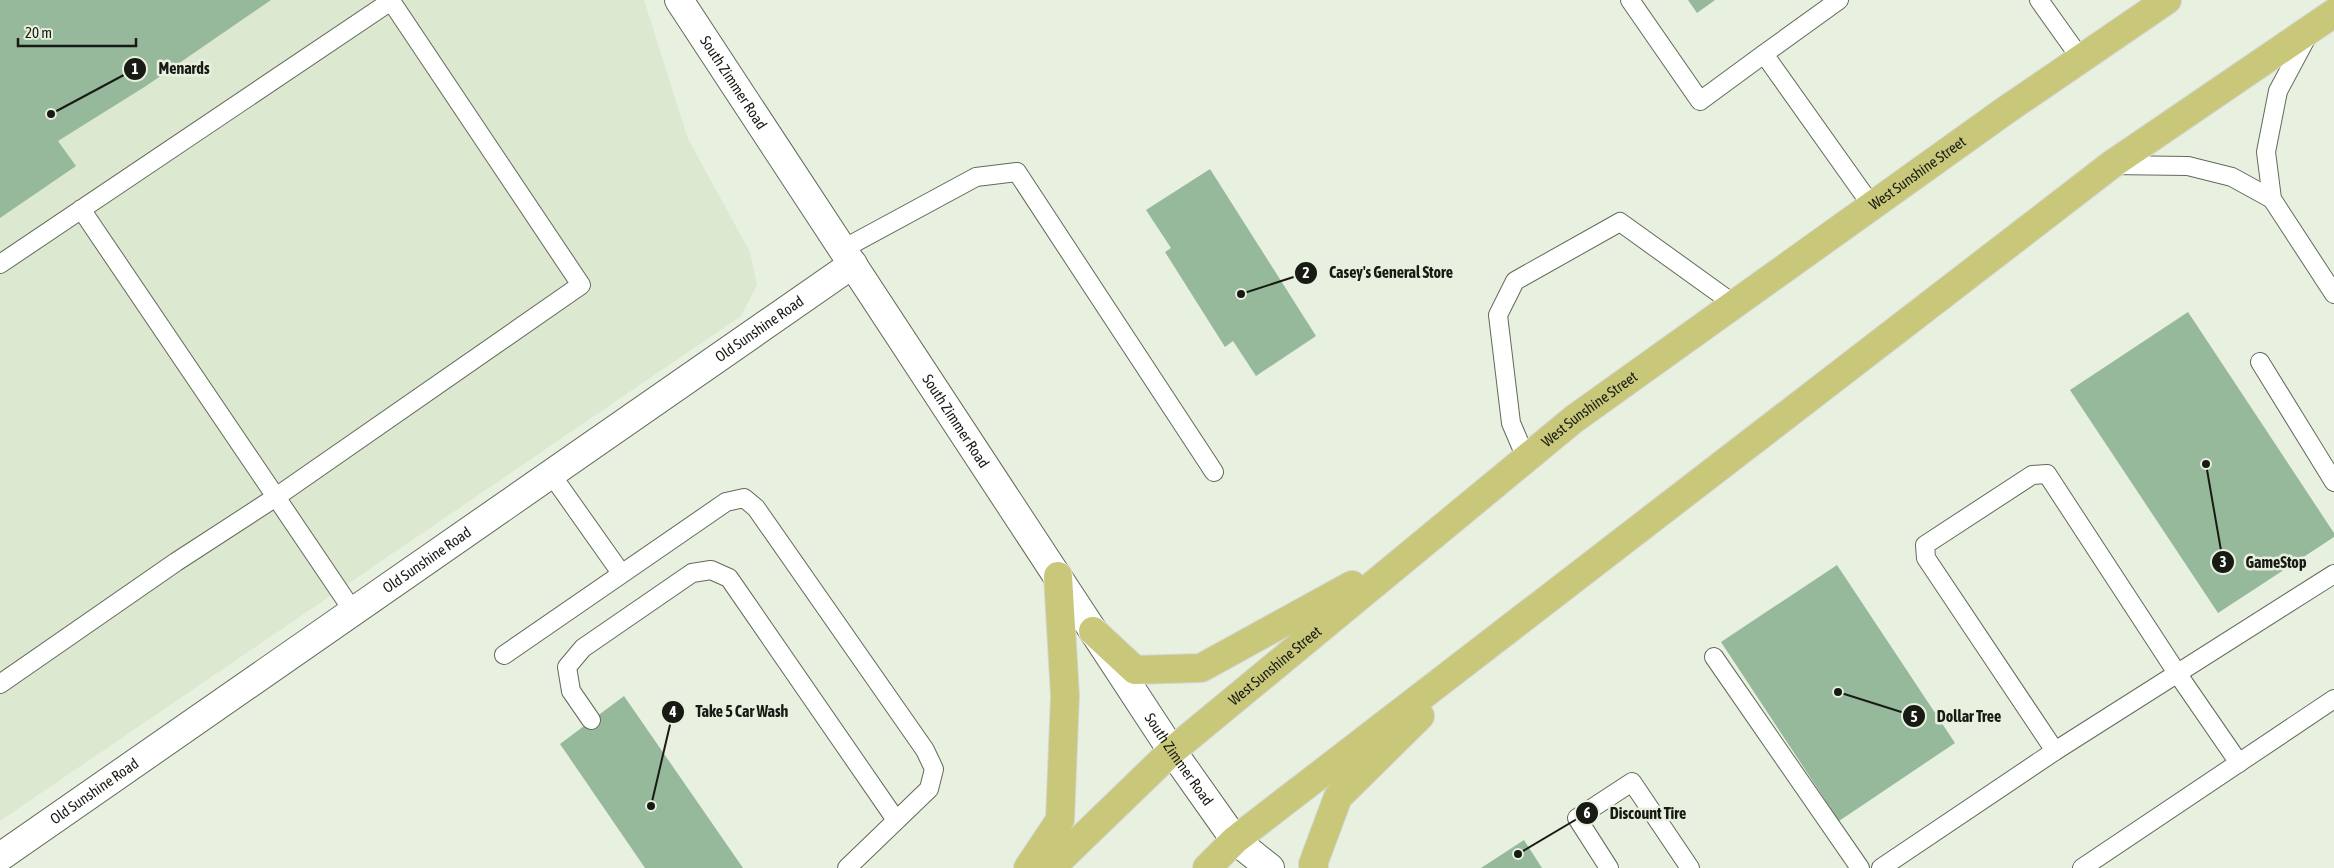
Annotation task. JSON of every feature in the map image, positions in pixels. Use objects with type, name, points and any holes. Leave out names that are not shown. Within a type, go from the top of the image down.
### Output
[{"type":"main road","name":"West Sunshine Street","points":[[1051,868],[1172,751],[1574,419],[2081,59],[2153,4]]},
{"type":"main road","points":[[1207,868],[1235,840],[2111,165],[2323,20]]},
{"type":"main road","points":[[1093,631],[1135,670],[1201,668],[1334,597],[1442,528]]},
{"type":"main road","points":[[1028,868],[1060,820],[1065,696],[1058,576]]},
{"type":"main road","points":[[1314,868],[1313,864],[1338,797],[1512,627]]},
{"type":"street","name":"South Zimmer Road","points":[[679,0],[1172,751],[1235,840]]},
{"type":"street","name":"Old Sunshine Road","points":[[0,856],[552,474],[848,256]]},
{"type":"street","points":[[1235,840],[1241,868]]},
{"type":"street","points":[[1235,840],[1270,868]]},
{"type":"lane","points":[[1630,0],[1700,101],[1839,0]]},
{"type":"lane","points":[[2040,0],[2081,59]]},
{"type":"lane","points":[[0,264],[391,1],[581,285],[276,497],[168,567],[0,684]]},
{"type":"lane","points":[[2323,20],[2278,91],[2266,152],[2272,199],[2334,294]]},
{"type":"lane","points":[[1764,54],[1872,206]]},
{"type":"lane","points":[[2111,165],[2188,166],[2232,177],[2272,199]]},
{"type":"lane","points":[[848,256],[976,177],[1017,172],[1214,472]]},
{"type":"lane","points":[[81,209],[353,611]]},
{"type":"lane","points":[[1526,458],[1511,424],[1498,315],[1515,281],[1620,222],[1734,304]]},
{"type":"lane","points":[[2260,362],[2334,482]]},
{"type":"lane","points":[[552,474],[621,573]]},
{"type":"lane","points":[[2055,751],[1926,558],[1925,545],[2032,475],[2047,474],[2177,673],[2239,763]]},
{"type":"lane","points":[[504,654],[726,502],[744,498],[756,508],[925,750],[934,769],[929,789],[847,868]]},
{"type":"lane","points":[[591,720],[570,690],[567,667],[583,648],[692,574],[711,570],[729,578],[896,820]]},
{"type":"lane","points":[[1881,868],[2055,751],[2334,574]]},
{"type":"lane","points":[[1714,657],[1860,868]]},
{"type":"lane","points":[[2082,868],[2334,699]]},
{"type":"lane","points":[[1610,868],[1577,818],[1632,782],[1690,868]]},
{"type":"shaded area","points":[[0,0],[644,0],[688,139],[750,252],[757,285],[741,316],[0,821]]},
{"type":"building","points":[[0,0],[271,0],[146,86],[58,141],[76,166],[0,218]]},
{"type":"building","points":[[1688,0],[1715,0],[1697,13]]},
{"type":"building","points":[[1210,169],[1316,336],[1256,376],[1233,341],[1225,347],[1165,252],[1171,248],[1146,210]]},
{"type":"building","points":[[2188,312],[2334,533],[2334,537],[2218,613],[2070,390]]},
{"type":"building","points":[[1837,565],[1955,743],[1839,821],[1721,642]]},
{"type":"building","points":[[624,696],[743,868],[645,868],[560,744]]},
{"type":"building","points":[[1524,840],[1542,868],[1481,868]]},
{"type":"place","name":"Menards","points":[[51,114]]},
{"type":"place","name":"Casey's General Store","points":[[1241,294]]},
{"type":"place","name":"GameStop","points":[[2206,464]]},
{"type":"place","name":"Dollar Tree","points":[[1838,692]]},
{"type":"place","name":"Take 5 Car Wash","points":[[651,806]]},
{"type":"place","name":"Discount Tire","points":[[1518,854]]}]
